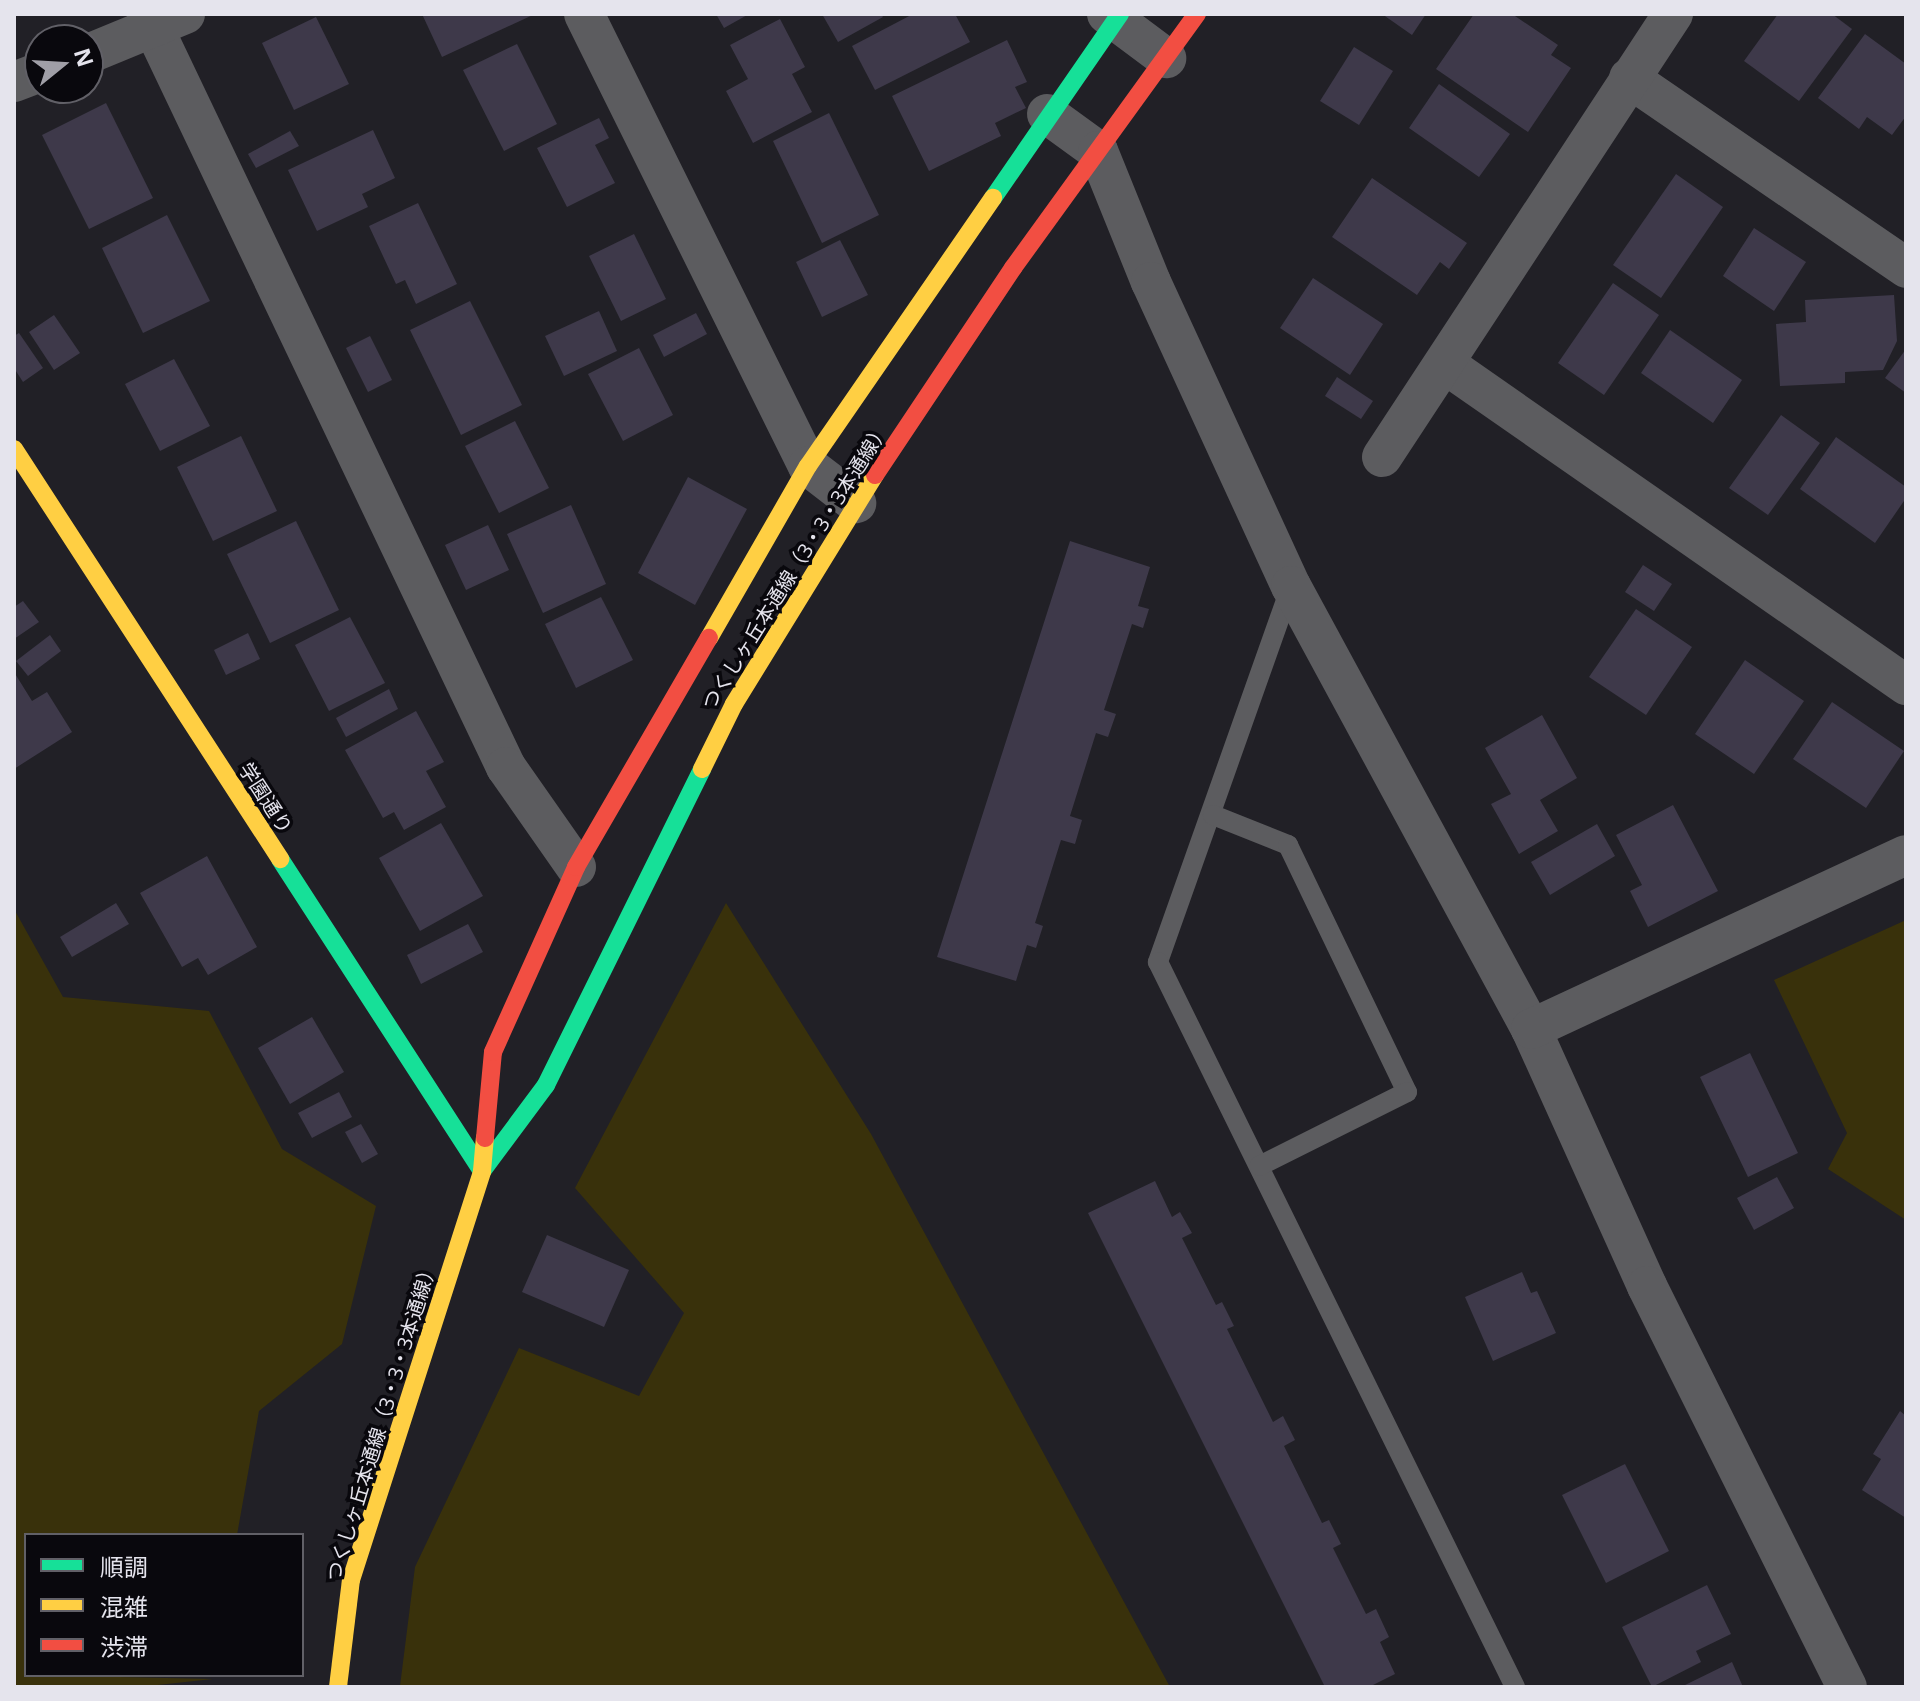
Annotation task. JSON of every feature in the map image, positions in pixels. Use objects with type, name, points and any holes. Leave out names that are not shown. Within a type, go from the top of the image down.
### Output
[{"type":"street","points":[[584,14],[808,466],[856,503]]},
{"type":"street","name":"つくしヶ丘本通線（3・3・3本通線）","points":[[482,1171],[546,1085],[734,704],[856,503],[1098,151],[1197,14]]},
{"type":"street","points":[[1382,457],[1673,14]]},
{"type":"street","points":[[1114,17],[1166,58]]},
{"type":"street","name":"つくしヶ丘本通線（3・3・3本通線）","points":[[338,1687],[351,1580],[482,1171],[493,1052],[576,867],[808,466],[1114,17]]},
{"type":"street","points":[[104,46],[162,19],[506,767],[576,867]]},
{"type":"street","points":[[1629,78],[1906,268]]},
{"type":"street","points":[[1047,114],[1098,151],[1151,282],[1291,586],[1531,1029],[1647,1286],[1847,1687]]},
{"type":"street","points":[[1445,364],[1906,685]]},
{"type":"street","name":"学園通り","points":[[14,449],[482,1171]]},
{"type":"street","points":[[1531,1029],[1906,855]]},
{"type":"lane","points":[[1291,586],[1213,815],[1158,962],[1515,1687]]},
{"type":"lane","points":[[1213,815],[1288,845],[1407,1092],[1259,1166]]},
{"type":"shaded area","points":[[726,903],[871,1134],[1170,1687],[400,1686],[415,1567],[519,1348],[639,1396],[684,1313],[575,1188]]},
{"type":"shaded area","points":[[14,909],[63,997],[209,1011],[282,1149],[376,1206],[342,1344],[259,1411],[237,1533],[24,1533],[24,1677],[213,1679],[139,1687],[14,1687]]},
{"type":"shaded area","points":[[1906,920],[1906,1220],[1828,1169],[1847,1133],[1774,980]]},
{"type":"building","points":[[422,14],[535,14],[442,57]]},
{"type":"building","points":[[716,14],[749,14],[724,28]]},
{"type":"building","points":[[822,14],[881,14],[883,17],[838,42]]},
{"type":"building","points":[[913,14],[955,14],[970,42],[875,90],[852,46]]},
{"type":"building","points":[[1382,14],[1426,14],[1412,35]]},
{"type":"building","points":[[1474,14],[1512,14],[1558,45],[1551,55],[1571,68],[1528,132],[1436,69]]},
{"type":"building","points":[[1778,14],[1832,14],[1852,29],[1799,101],[1744,61]]},
{"type":"building","points":[[316,17],[349,84],[294,110],[262,43]]},
{"type":"building","points":[[780,19],[805,67],[792,74],[812,112],[753,143],[726,91],[748,79],[730,45]]},
{"type":"building","points":[[1865,34],[1906,64],[1906,116],[1892,135],[1867,117],[1859,129],[1818,98]]},
{"type":"building","points":[[1007,40],[1027,82],[1015,87],[1026,108],[995,123],[1001,136],[929,171],[892,96]]},
{"type":"building","points":[[517,44],[557,124],[504,151],[463,70]]},
{"type":"building","points":[[1354,47],[1393,71],[1359,125],[1320,101]]},
{"type":"building","points":[[1439,84],[1510,134],[1479,177],[1409,128]]},
{"type":"building","points":[[104,104],[153,198],[89,229],[42,135]]},
{"type":"building","points":[[829,113],[879,215],[822,243],[773,141]]},
{"type":"building","points":[[599,118],[609,138],[595,145],[615,183],[567,207],[537,148]]},
{"type":"building","points":[[373,130],[395,178],[362,194],[368,207],[317,231],[288,170]]},
{"type":"building","points":[[290,131],[299,146],[256,168],[248,154]]},
{"type":"building","points":[[1676,174],[1723,207],[1661,298],[1613,265]]},
{"type":"building","points":[[1372,178],[1467,243],[1449,269],[1440,262],[1417,295],[1332,237]]},
{"type":"building","points":[[418,203],[457,284],[416,304],[405,280],[396,284],[369,226]]},
{"type":"building","points":[[167,215],[210,301],[143,333],[102,248]]},
{"type":"building","points":[[1754,228],[1806,262],[1774,311],[1723,276]]},
{"type":"building","points":[[634,234],[666,299],[621,321],[589,256]]},
{"type":"building","points":[[840,240],[868,295],[822,317],[796,262]]},
{"type":"building","points":[[1313,278],[1383,324],[1350,375],[1280,328]]},
{"type":"building","points":[[1613,283],[1659,315],[1604,395],[1558,363]]},
{"type":"building","points":[[1894,295],[1897,341],[1883,370],[1845,372],[1845,383],[1780,386],[1776,324],[1806,322],[1805,300]]},
{"type":"building","points":[[470,301],[522,405],[461,435],[410,330]]},
{"type":"building","points":[[599,311],[617,351],[564,376],[545,336]]},
{"type":"building","points":[[696,313],[707,334],[664,357],[653,335]]},
{"type":"building","points":[[54,315],[80,353],[54,370],[29,332]]},
{"type":"building","points":[[1670,330],[1742,380],[1713,423],[1641,373]]},
{"type":"building","points":[[19,333],[43,368],[23,382],[14,368],[14,336]]},
{"type":"building","points":[[370,336],[392,380],[368,392],[346,348]]},
{"type":"building","points":[[639,348],[673,415],[623,441],[588,374]]},
{"type":"building","points":[[1906,349],[1906,393],[1885,378]]},
{"type":"building","points":[[174,359],[210,426],[160,451],[125,384]]},
{"type":"building","points":[[1337,377],[1373,401],[1361,419],[1325,396]]},
{"type":"building","points":[[1781,415],[1820,443],[1768,515],[1729,488]]},
{"type":"building","points":[[515,421],[549,488],[499,513],[465,446]]},
{"type":"building","points":[[241,436],[277,511],[213,541],[177,467]]},
{"type":"building","points":[[1836,437],[1906,487],[1906,498],[1875,543],[1800,489]]},
{"type":"building","points":[[688,477],[747,509],[695,605],[638,573]]},
{"type":"building","points":[[571,505],[606,584],[543,613],[507,534]]},
{"type":"building","points":[[296,521],[339,610],[270,643],[227,554]]},
{"type":"building","points":[[488,525],[509,570],[466,590],[445,545]]},
{"type":"building","points":[[1070,541],[1150,567],[1138,606],[1149,609],[1143,628],[1132,624],[1104,710],[1116,714],[1108,737],[1096,733],[1070,816],[1082,820],[1075,844],[1061,840],[1035,923],[1043,926],[1036,948],[1027,945],[1016,981],[937,957]]},
{"type":"building","points":[[1643,565],[1672,584],[1654,611],[1625,592]]},
{"type":"building","points":[[601,597],[633,660],[576,688],[545,624]]},
{"type":"building","points":[[23,601],[39,622],[14,639],[14,607]]},
{"type":"building","points":[[1636,609],[1692,647],[1646,715],[1589,677]]},
{"type":"building","points":[[350,617],[385,683],[329,711],[295,645]]},
{"type":"building","points":[[248,633],[260,659],[226,675],[214,650]]},
{"type":"building","points":[[50,635],[61,651],[28,676],[16,661]]},
{"type":"building","points":[[1745,660],[1804,701],[1754,774],[1695,734]]},
{"type":"building","points":[[14,672],[32,701],[47,692],[72,732],[14,769]]},
{"type":"building","points":[[389,689],[398,709],[346,737],[336,718]]},
{"type":"building","points":[[1832,702],[1904,751],[1866,808],[1793,759]]},
{"type":"building","points":[[416,711],[444,762],[426,771],[446,807],[404,830],[394,812],[383,818],[345,750]]},
{"type":"building","points":[[1542,715],[1577,778],[1540,800],[1558,831],[1519,854],[1491,804],[1511,794],[1485,748]]},
{"type":"building","points":[[1673,805],[1718,891],[1648,927],[1630,891],[1642,885],[1616,835]]},
{"type":"building","points":[[441,823],[483,896],[420,931],[379,858]]},
{"type":"building","points":[[1597,824],[1615,856],[1550,895],[1531,862]]},
{"type":"building","points":[[207,856],[257,947],[208,975],[198,958],[182,967],[140,893]]},
{"type":"building","points":[[116,903],[129,924],[72,957],[60,937]]},
{"type":"building","points":[[468,924],[483,952],[421,984],[407,955]]},
{"type":"building","points":[[312,1017],[344,1072],[290,1104],[258,1048]]},
{"type":"building","points":[[1750,1053],[1798,1153],[1748,1177],[1700,1077]]},
{"type":"building","points":[[339,1092],[352,1117],[312,1138],[298,1113]]},
{"type":"building","points":[[361,1124],[378,1154],[362,1163],[345,1132]]},
{"type":"building","points":[[1777,1177],[1794,1208],[1754,1230],[1737,1198]]},
{"type":"building","points":[[1155,1181],[1172,1217],[1180,1212],[1192,1233],[1182,1238],[1216,1305],[1222,1302],[1234,1326],[1227,1329],[1273,1422],[1283,1416],[1295,1440],[1284,1446],[1322,1523],[1329,1520],[1341,1544],[1333,1548],[1366,1614],[1376,1609],[1389,1637],[1380,1642],[1395,1674],[1369,1687],[1325,1687],[1088,1213]]},
{"type":"building","points":[[547,1235],[629,1270],[604,1327],[522,1292]]},
{"type":"building","points":[[1522,1272],[1531,1293],[1537,1291],[1556,1333],[1493,1361],[1465,1297]]},
{"type":"building","points":[[1900,1411],[1906,1416],[1906,1518],[1862,1490],[1881,1459],[1873,1454]]},
{"type":"building","points":[[1625,1464],[1669,1551],[1606,1583],[1562,1495]]},
{"type":"building","points":[[1707,1585],[1731,1634],[1696,1651],[1701,1662],[1652,1687],[1622,1627]]},
{"type":"building","points":[[1732,1662],[1743,1687],[1681,1687]]},
{"type":"traffic: fast","points":[[993,198],[1120,14]]},
{"type":"traffic: fast","points":[[482,1171],[546,1085],[702,769]]},
{"type":"traffic: fast","points":[[280,859],[482,1171]]},
{"type":"traffic: slow","points":[[709,638],[808,466],[993,198]]},
{"type":"traffic: slow","points":[[14,449],[280,859]]},
{"type":"traffic: slow","points":[[702,769],[734,704],[875,475]]},
{"type":"traffic: slow","points":[[338,1687],[351,1580],[482,1171],[485,1138]]},
{"type":"traffic: jam","points":[[875,475],[1013,268],[1197,14]]},
{"type":"traffic: jam","points":[[485,1138],[493,1052],[576,867],[709,638]]}]
